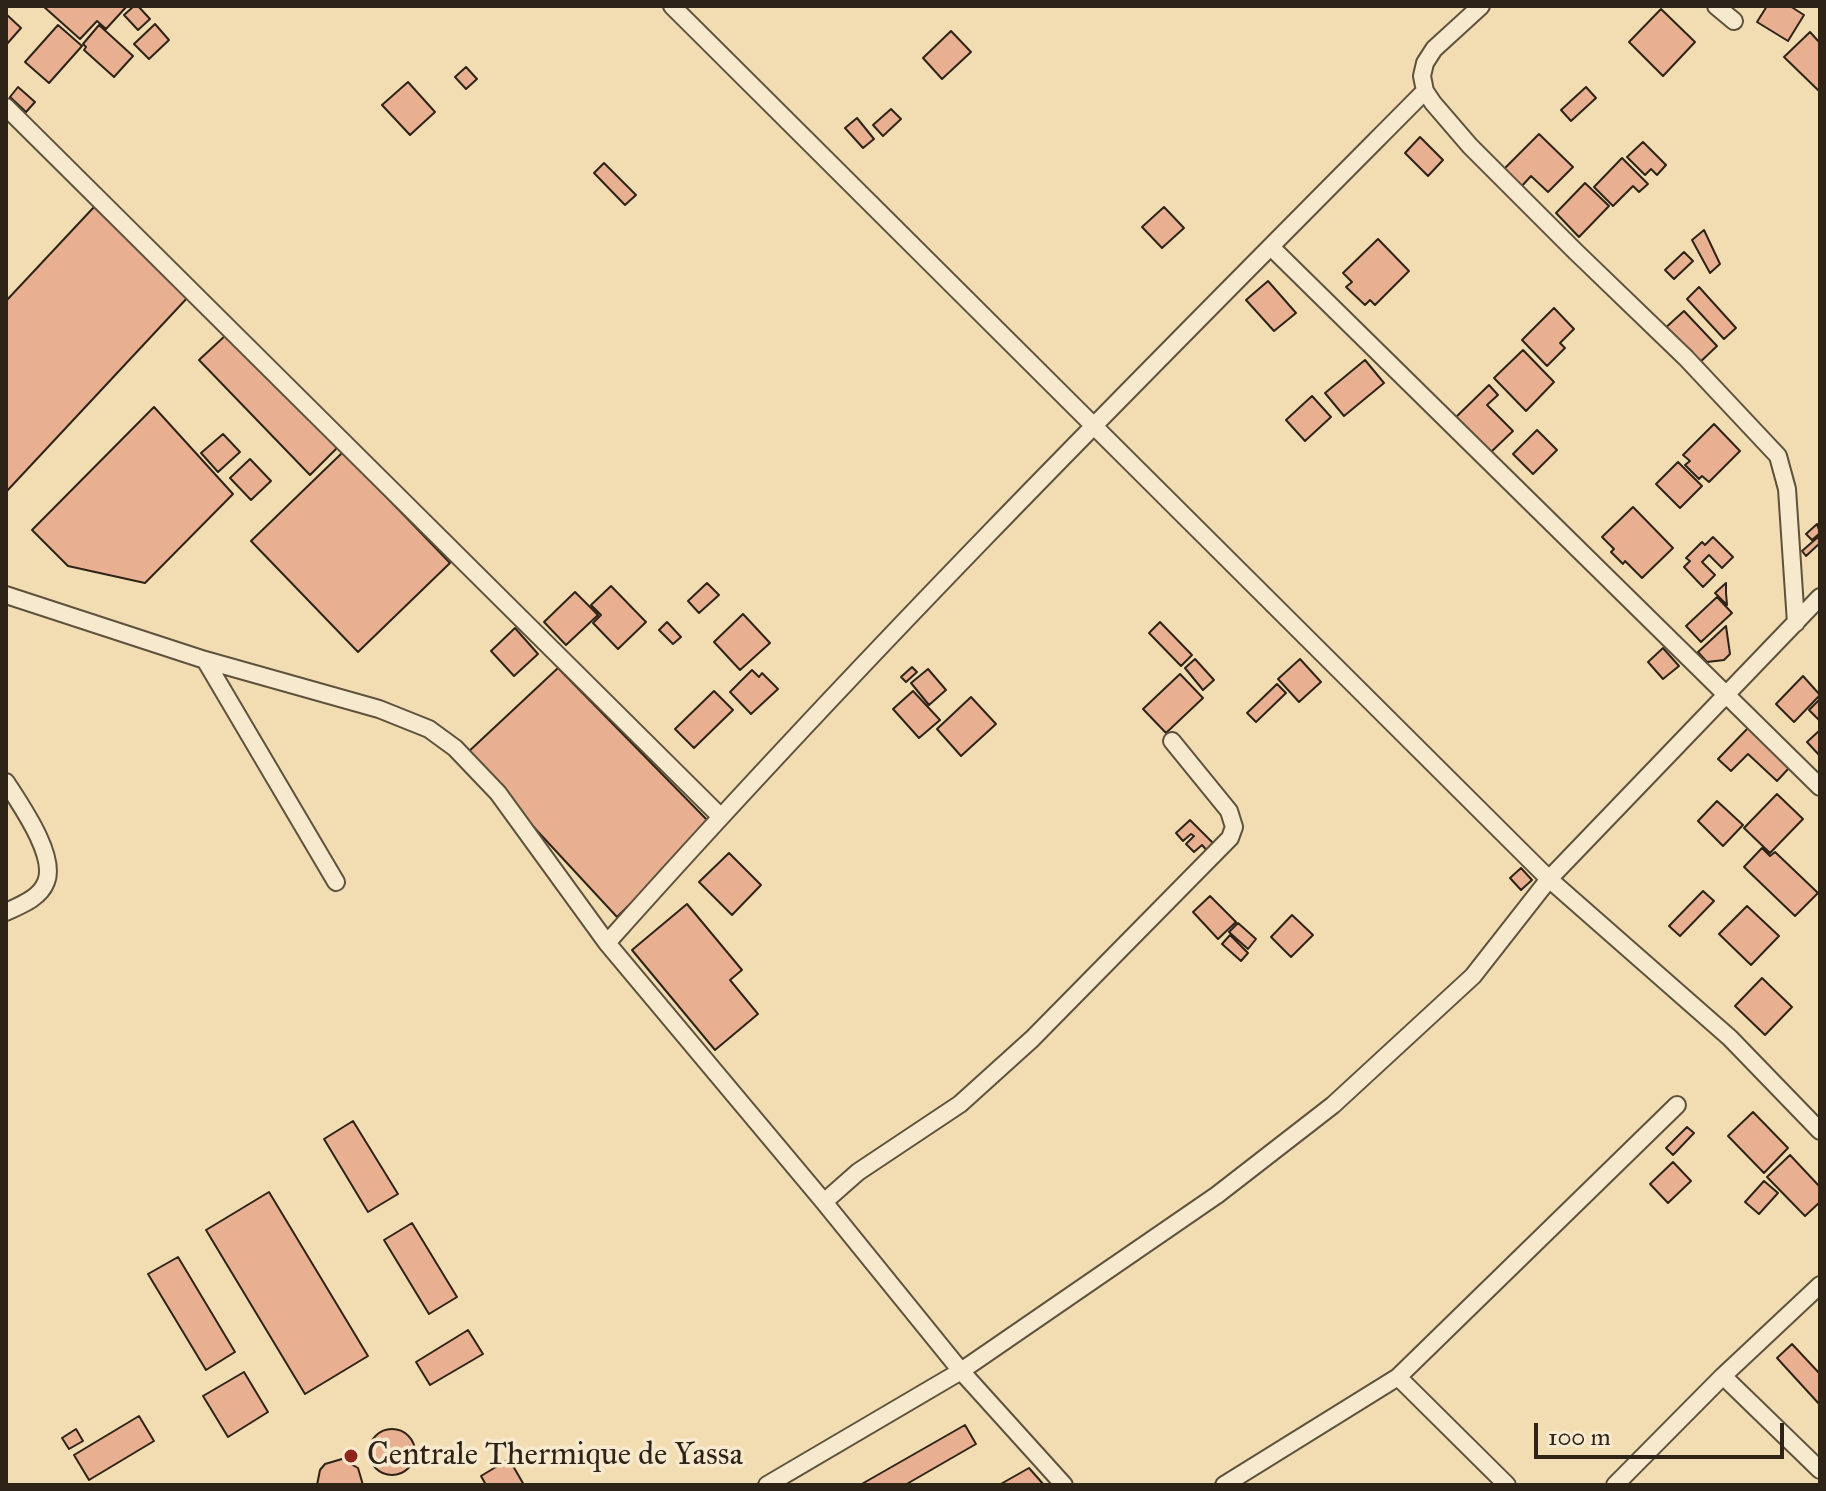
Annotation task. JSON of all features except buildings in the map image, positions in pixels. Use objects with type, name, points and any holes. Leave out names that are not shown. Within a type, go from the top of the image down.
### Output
[{"type":"street","points":[[1481,6],[1434,49],[1425,63],[1422,76],[1425,91],[1470,146],[1686,358],[1778,456],[1787,489],[1796,623]]},
{"type":"street","points":[[1716,6],[1734,21]]},
{"type":"street","points":[[680,9],[1549,879],[1730,1038],[1820,1131]]},
{"type":"street","points":[[607,943],[720,816],[1094,425],[1425,91]]},
{"type":"street","points":[[6,107],[720,816]]},
{"type":"street","points":[[1271,247],[1820,787]]},
{"type":"street","points":[[6,595],[205,660],[379,709],[429,729],[455,748],[498,793],[607,943],[961,1371],[1064,1485]]},
{"type":"street","points":[[767,1485],[961,1371],[1217,1195],[1333,1105],[1473,976],[1549,879],[1820,597]]},
{"type":"street","points":[[205,660],[336,882]]},
{"type":"street","points":[[824,1202],[867,1165],[960,1104],[1032,1039],[1230,838],[1234,827],[1229,811],[1172,741]]},
{"type":"street","points":[[6,782],[27,816],[48,861],[47,881],[33,899],[6,912]]},
{"type":"street","points":[[1224,1485],[1398,1377],[1677,1105]]},
{"type":"street","points":[[1615,1485],[1723,1376],[1820,1285]]},
{"type":"street","points":[[1723,1376],[1820,1470]]},
{"type":"street","points":[[1398,1377],[1507,1485]]},
{"type":"place","name":"Centrale Thermique de Yassa","points":[[351,1456]]}]
